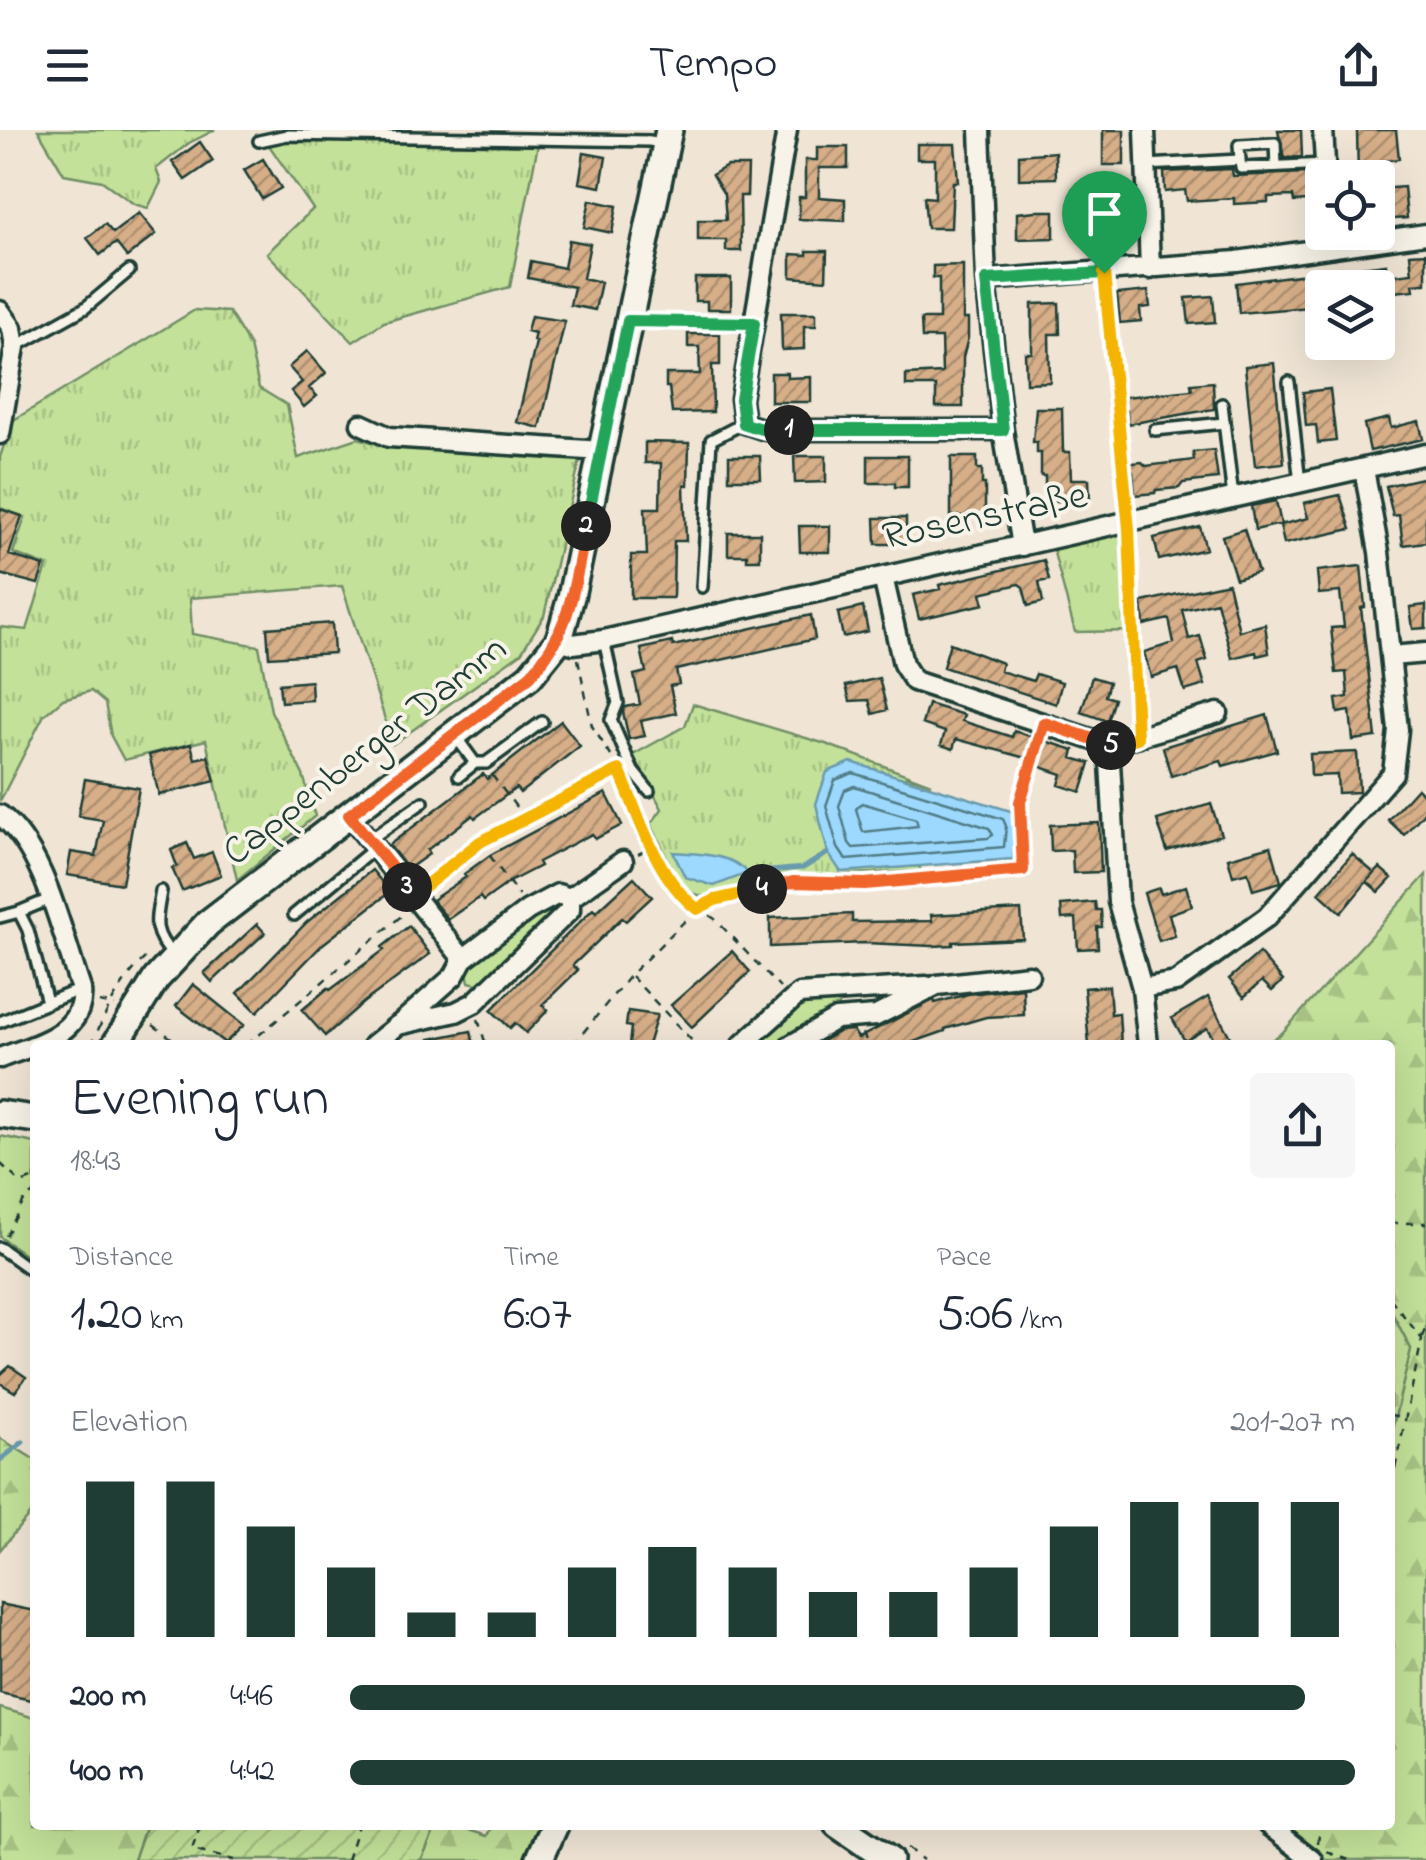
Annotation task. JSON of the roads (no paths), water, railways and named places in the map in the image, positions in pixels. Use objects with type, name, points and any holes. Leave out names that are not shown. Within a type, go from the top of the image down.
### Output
[{"type":"main road","name":"Cappenberger Damm","points":[[118,1040],[136,1018],[168,950],[530,676],[566,642],[667,137]]},
{"type":"main road","points":[[540,1860],[554,1830]]},
{"type":"main road","points":[[845,1830],[888,1860]]},
{"type":"street","points":[[788,130],[741,399],[744,424],[765,430],[1003,430]]},
{"type":"street","points":[[980,130],[986,280],[1003,430],[1022,546]]},
{"type":"street","points":[[1144,130],[1150,269]]},
{"type":"street","points":[[1323,130],[1325,160]]},
{"type":"street","points":[[1395,236],[1426,234]]},
{"type":"street","points":[[986,280],[1150,269],[1305,245]]},
{"type":"street","points":[[0,311],[12,328],[16,346],[0,434]]},
{"type":"street","points":[[361,424],[390,437],[602,451]]},
{"type":"street","name":"Rosenstraße","points":[[566,642],[604,640],[1426,454]]},
{"type":"street","points":[[1142,988],[1176,982],[1267,918],[1392,773],[1398,730],[1379,552],[1364,469]]},
{"type":"street","points":[[883,577],[903,664],[914,681],[1109,745],[1218,713]]},
{"type":"street","points":[[1391,656],[1426,654]]},
{"type":"street","points":[[1109,745],[1118,902],[1142,988],[1147,1040]]},
{"type":"street","points":[[0,814],[18,828],[34,852],[81,996],[79,1014],[67,1028],[46,1040]]},
{"type":"street","points":[[349,815],[414,895],[458,967],[474,1003]]},
{"type":"street","points":[[570,898],[623,861]]},
{"type":"street","points":[[379,1040],[458,967],[528,910],[558,894],[570,898]]},
{"type":"street","points":[[398,1025],[456,1012],[474,1003],[570,910],[570,898]]},
{"type":"street","points":[[747,1040],[791,1000],[808,992],[936,986],[1030,975]]},
{"type":"street","points":[[800,1040],[836,1020],[876,1016],[936,986]]},
{"type":"street","points":[[845,990],[854,1018]]},
{"type":"street","points":[[0,1058],[30,1047]]},
{"type":"street","points":[[1276,1830],[1316,1854]]},
{"type":"lane","points":[[259,142],[286,135],[667,137]]},
{"type":"lane","points":[[1276,166],[1275,143],[1239,146],[1240,168],[1305,168]]},
{"type":"lane","points":[[1146,165],[1240,160]]},
{"type":"lane","points":[[16,346],[86,308],[129,271]]},
{"type":"lane","points":[[1288,382],[1300,484]]},
{"type":"lane","points":[[1222,404],[1233,498]]},
{"type":"lane","points":[[1155,430],[1224,423]]},
{"type":"lane","points":[[702,587],[711,440],[744,424]]},
{"type":"lane","points":[[604,640],[618,702],[611,720],[633,771],[650,792]]},
{"type":"lane","points":[[458,776],[542,722]]},
{"type":"lane","points":[[455,734],[481,763]]},
{"type":"lane","points":[[294,915],[424,802]]},
{"type":"lane","points":[[161,891],[154,927],[168,950]]},
{"type":"lane","points":[[0,917],[50,899]]},
{"type":"lane","points":[[19,912],[36,956],[46,1002]]},
{"type":"lane","points":[[0,1022],[46,1002],[81,996]]},
{"type":"lane","points":[[0,1247],[30,1268]]},
{"type":"water","points":[[851,762],[1014,812],[1013,859],[841,872],[828,853],[816,804],[827,772]]},
{"type":"water","points":[[673,852],[723,858],[748,873],[714,886],[685,877]]},
{"type":"waterway","points":[[748,873],[803,868],[828,853]]},
{"type":"waterway","points":[[0,1460],[23,1442]]}]
